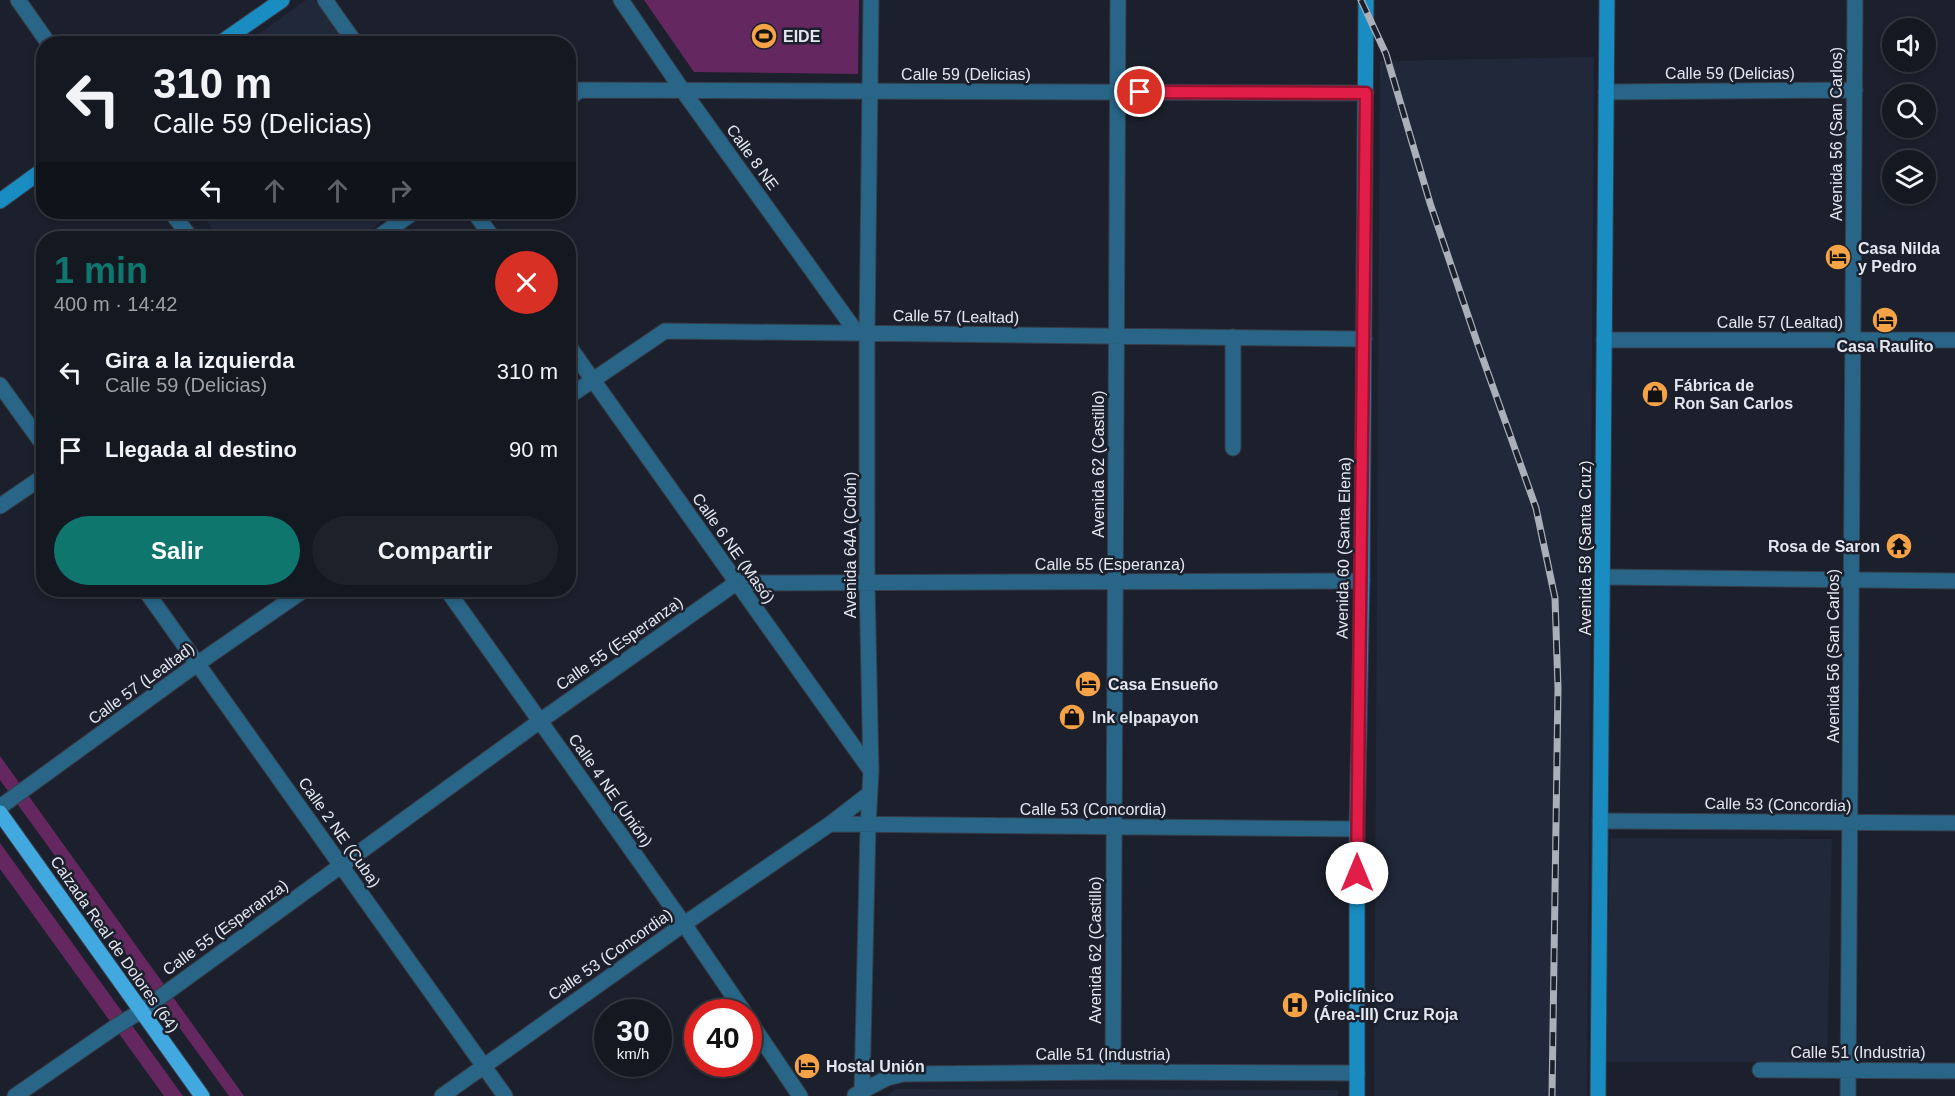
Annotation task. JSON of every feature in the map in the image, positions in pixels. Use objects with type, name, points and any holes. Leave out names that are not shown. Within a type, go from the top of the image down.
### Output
[{"type":"main road","name":"Calzada Real de Dolores (64)","points":[[0,813],[202,1096]]},
{"type":"street","points":[[18,0],[43,36]]},
{"type":"street","points":[[230,36],[282,0]]},
{"type":"street","points":[[325,0],[350,36]]},
{"type":"street","name":"Calle 8 NE","points":[[621,0],[683,91],[862,333]]},
{"type":"street","name":"Avenida 64A (Colón)","points":[[858,1093],[871,771],[862,333],[871,0]]},
{"type":"street","name":"Avenida 62 (Castillo)","points":[[1113,1072],[1118,0]]},
{"type":"street","name":"Avenida 60 (Santa Elena)","points":[[1357,1096],[1357,829],[1362,581],[1366,0]]},
{"type":"street","name":"Avenida 58 (Santa Cruz)","points":[[1598,1096],[1607,0]]},
{"type":"street","name":"Avenida 56 (San Carlos)","points":[[1848,1096],[1856,0]]},
{"type":"street","name":"Calle 59 (Delicias)","points":[[576,93],[580,90],[1366,93]]},
{"type":"street","name":"Calle 59 (Delicias)","points":[[1606,92],[1855,90]]},
{"type":"street","points":[[0,201],[36,175]]},
{"type":"street","points":[[387,231],[404,219]]},
{"type":"street","name":"Calle 57 (Lealtad)","points":[[576,391],[665,331],[1364,339]]},
{"type":"street","points":[[1233,337],[1233,448]]},
{"type":"street","name":"Calle 57 (Lealtad)","points":[[1604,340],[1955,340]]},
{"type":"street","name":"Calle 6 NE (Masó)","points":[[576,356],[871,771]]},
{"type":"street","points":[[0,385],[36,435]]},
{"type":"street","points":[[0,507],[36,482]]},
{"type":"street","points":[[1602,577],[1955,581]]},
{"type":"street","name":"Calle 55 (Esperanza)","points":[[15,1096],[141,1011],[341,864],[736,583],[1362,581]]},
{"type":"street","name":"Calle 2 NE (Cuba)","points":[[150,597],[505,1096]]},
{"type":"street","name":"Calle 57 (Lealtad)","points":[[0,807],[293,597]]},
{"type":"street","name":"Calle 4 NE (Unión)","points":[[452,597],[735,999]]},
{"type":"street","name":"Calle 53 (Concordia)","points":[[442,1096],[684,924],[830,824],[869,794]]},
{"type":"street","name":"Calle 53 (Concordia)","points":[[1600,821],[1955,823]]},
{"type":"street","name":"Calle 53 (Concordia)","points":[[830,824],[1357,829]]},
{"type":"street","points":[[762,1040],[800,1096]]},
{"type":"street","name":"Calle 51 (Industria)","points":[[1760,1070],[1955,1071]]},
{"type":"street","name":"Calle 51 (Industria)","points":[[858,1093],[887,1078],[904,1074],[1357,1073]]},
{"type":"shaded area","points":[[306,0],[315,0],[340,36],[256,36]]},
{"type":"shaded area","name":"EIDE","points":[[644,0],[859,0],[858,74],[694,72]]},
{"type":"shaded area","points":[[1594,57],[1587,1096],[1374,1096],[1380,61]]},
{"type":"shaded area","points":[[206,219],[386,219],[368,231],[213,231]]},
{"type":"shaded area","points":[[0,756],[244,1096],[229,1096],[0,780]]},
{"type":"shaded area","points":[[1611,838],[1832,839],[1827,1062],[1603,1062]]},
{"type":"shaded area","points":[[0,843],[183,1096],[164,1096],[0,869]]},
{"type":"shaded area","points":[[896,1089],[1338,1090],[1338,1096],[886,1096]]},
{"type":"railway","points":[[1361,0],[1386,54],[1430,203],[1536,508],[1555,598],[1558,688],[1552,1096]]},
{"type":"place","name":"EIDE","points":[[764,36]]},
{"type":"place","name":"Casa Nilda y Pedro","points":[[1838,257]]},
{"type":"place","name":"Casa Raulito","points":[[1885,320]]},
{"type":"place","name":"Fábrica de Ron San Carlos","points":[[1655,394]]},
{"type":"place","name":"Rosa de Saron","points":[[1899,546]]},
{"type":"place","name":"Casa Ensueño","points":[[1088,684]]},
{"type":"place","name":"Ink elpapayon","points":[[1072,717]]},
{"type":"place","name":"Policlínico (Área-III) Cruz Roja","points":[[1295,1005]]},
{"type":"place","name":"Hostal Unión","points":[[807,1066]]},
{"type":"route","points":[[1140,92],[1366,93],[1357,873]]}]
